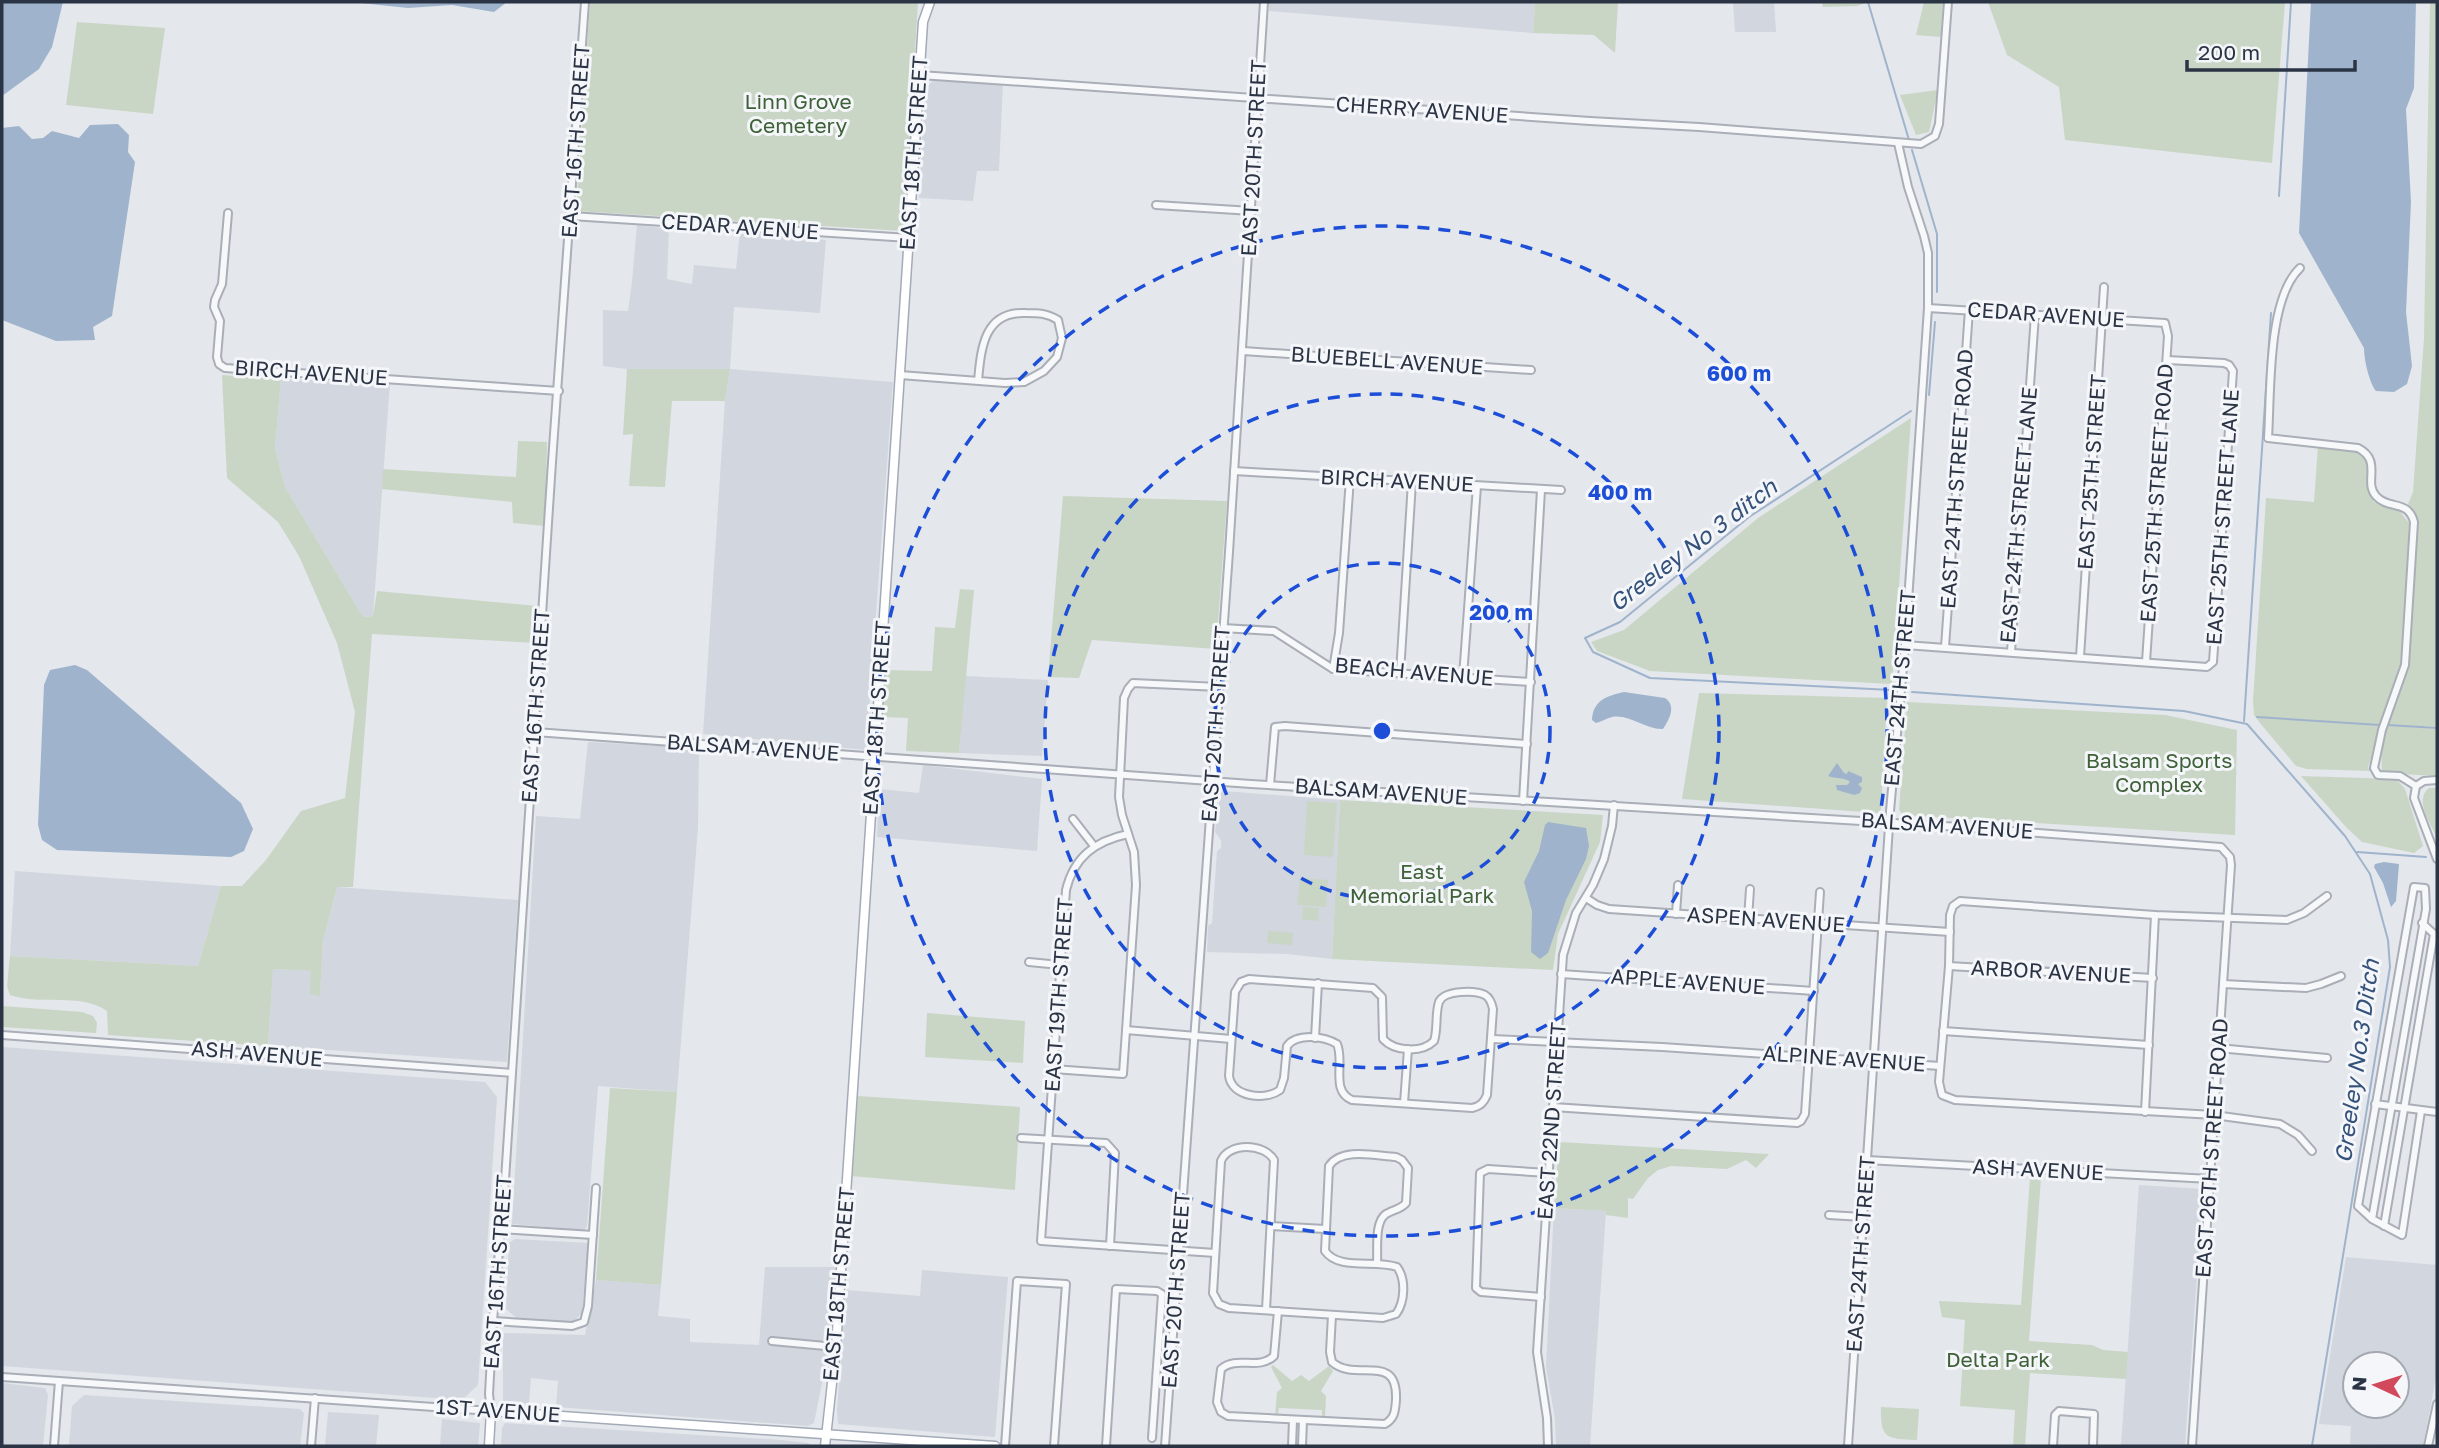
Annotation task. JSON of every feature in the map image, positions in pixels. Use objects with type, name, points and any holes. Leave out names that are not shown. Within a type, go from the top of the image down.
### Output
[{"type":"main road","points":[[923,22],[930,2]]},
{"type":"main road","name":"EAST 18TH STREET","points":[[825,1446],[836,1347],[923,22]]},
{"type":"main road","points":[[489,1446],[491,1410]]},
{"type":"main road","name":"1ST AVENUE","points":[[491,1410],[995,1446]]},
{"type":"street","name":"EAST 16TH STREET","points":[[491,1410],[489,1394],[493,1321],[502,1229],[550,486],[559,391],[585,2]]},
{"type":"street","name":"EAST 18TH STREET","points":[[923,22],[924,2]]},
{"type":"street","name":"EAST 20TH STREET","points":[[1164,1446],[1243,351],[1264,2]]},
{"type":"street","name":"CHERRY AVENUE","points":[[920,75],[1925,143],[1935,136],[1939,124],[1948,2]]},
{"type":"street","name":"EAST 24TH STREET","points":[[1847,1446],[1889,823],[1905,645],[1928,308],[1928,253],[1898,143]]},
{"type":"street","points":[[1156,205],[1252,211]]},
{"type":"street","name":"BIRCH AVENUE","points":[[228,213],[222,285],[214,307],[220,321],[216,357],[219,364],[225,368],[559,391]]},
{"type":"street","name":"CEDAR AVENUE","points":[[571,216],[909,238]]},
{"type":"street","points":[[2300,268],[2291,277],[2280,301],[2274,337],[2268,438],[2358,448],[2369,458],[2374,495],[2387,503],[2402,506],[2413,515],[2404,664],[2382,730],[2374,768],[2378,775],[2400,776],[2416,786]]},
{"type":"street","name":"EAST 25TH STREET","points":[[2080,657],[2104,287]]},
{"type":"street","name":"CEDAR AVENUE","points":[[1928,308],[2165,323]]},
{"type":"street","name":"EAST 24TH STREET ROAD","points":[[1945,647],[1969,310]]},
{"type":"street","points":[[900,375],[978,381],[1005,383],[1024,382],[1044,371],[1057,357],[1062,338],[1058,320],[1047,314],[1016,313],[1004,315],[994,322],[981,351],[978,381]]},
{"type":"street","name":"EAST 24TH STREET LANE","points":[[1905,645],[2011,652],[2035,315]]},
{"type":"street","name":"EAST 25TH STREET ROAD","points":[[2146,662],[2167,360],[2168,335],[2165,323]]},
{"type":"street","name":"BLUEBELL AVENUE","points":[[1243,351],[1531,370]]},
{"type":"street","name":"EAST 25TH STREET LANE","points":[[2146,662],[2207,667],[2213,662],[2233,372],[2229,365],[2224,363],[2167,360]]},
{"type":"street","name":"BIRCH AVENUE","points":[[1234,471],[1561,490]]},
{"type":"street","points":[[1333,668],[1339,634],[1350,478]]},
{"type":"street","points":[[1400,673],[1412,482]]},
{"type":"street","points":[[1463,677],[1477,486]]},
{"type":"street","points":[[1523,801],[1541,490]]},
{"type":"street","name":"BEACH AVENUE","points":[[1223,628],[1273,631],[1333,668],[1531,682]]},
{"type":"street","points":[[2011,652],[2146,662]]},
{"type":"street","points":[[1053,1069],[1123,1074],[1136,884],[1135,852],[1122,815],[1119,797],[1124,698],[1133,683],[1219,687]]},
{"type":"street","points":[[1270,785],[1275,727],[1527,744]]},
{"type":"street","name":"BALSAM AVENUE","points":[[535,732],[1212,782],[1614,805],[2211,845],[2227,851]]},
{"type":"street","points":[[2437,780],[2424,781],[2416,786],[2414,798],[2437,859]]},
{"type":"street","name":"EAST 22ND STREET","points":[[1548,1446],[1547,1419],[1538,1366],[1563,955],[1569,928],[1604,859],[1614,805]]},
{"type":"street","points":[[1073,819],[1094,846],[1112,837],[1128,834]]},
{"type":"street","name":"EAST 19TH STREET","points":[[1094,846],[1082,856],[1068,880],[1064,909],[1041,1241],[1110,1246]]},
{"type":"street","name":"EAST 26TH STREET ROAD","points":[[2192,1446],[2231,865],[2227,851]]},
{"type":"street","points":[[1676,914],[1678,885]]},
{"type":"street","points":[[2372,1219],[2426,909],[2425,888],[2414,887],[2358,1206],[2372,1219],[2402,1235],[2421,1111]]},
{"type":"street","points":[[1748,919],[1751,889]]},
{"type":"street","points":[[1553,1107],[1797,1123],[1801,1121],[1805,1114],[1820,892]]},
{"type":"street","points":[[1940,1066],[1951,909],[1957,903],[1968,901],[2155,915],[2287,920],[2304,914],[2327,896]]},
{"type":"street","name":"ASPEN AVENUE","points":[[1586,898],[1609,909],[1950,932]]},
{"type":"street","points":[[2145,1112],[2155,915]]},
{"type":"street","points":[[2384,1226],[2434,933],[2422,923]]},
{"type":"street","points":[[1029,962],[1060,965]]},
{"type":"street","name":"ARBOR AVENUE","points":[[1949,966],[2153,978]]},
{"type":"street","name":"APPLE AVENUE","points":[[1562,974],[1814,991]]},
{"type":"street","points":[[2223,984],[2306,988],[2322,985],[2341,976]]},
{"type":"street","points":[[1249,979],[1367,986],[1379,992],[1383,1001],[1383,1039],[1393,1046],[1408,1049],[1427,1048],[1434,1041],[1439,1002],[1446,995],[1451,992],[1486,996],[1493,1009],[1487,1095],[1481,1105],[1472,1108],[1364,1101],[1344,1096],[1339,1084],[1341,1056],[1338,1046],[1332,1041],[1315,1038],[1295,1039],[1287,1046],[1280,1090],[1270,1095],[1242,1093],[1232,1087],[1229,1076],[1235,992],[1241,982],[1249,979]]},
{"type":"street","points":[[1315,1038],[1318,983]]},
{"type":"street","points":[[1126,1030],[1231,1039]]},
{"type":"street","points":[[1943,1031],[2149,1045]]},
{"type":"street","name":"ASH AVENUE","points":[[2,1035],[512,1073]]},
{"type":"street","name":"ALPINE AVENUE","points":[[1492,1039],[1940,1066],[1939,1090],[1948,1099],[2214,1115],[2280,1124],[2298,1135],[2312,1151]]},
{"type":"street","points":[[2218,1048],[2327,1058]]},
{"type":"street","points":[[1404,1103],[1408,1049]]},
{"type":"street","points":[[2375,1104],[2405,1110],[2437,1112]]},
{"type":"street","points":[[1021,1138],[1106,1143],[1112,1147],[1115,1153],[1110,1246],[1216,1253]]},
{"type":"street","points":[[1266,1310],[1275,1166],[1273,1157],[1261,1149],[1229,1150],[1221,1161],[1213,1293],[1215,1300],[1228,1308],[1383,1318],[1396,1314],[1401,1306],[1402,1276],[1399,1269],[1393,1265],[1332,1259],[1325,1251],[1329,1166],[1333,1159],[1343,1155],[1396,1157],[1402,1160],[1409,1171],[1408,1199],[1401,1209],[1386,1214],[1380,1221],[1377,1263]]},
{"type":"street","name":"ASH AVENUE","points":[[1867,1160],[2210,1180]]},
{"type":"street","points":[[1541,1297],[1481,1292],[1474,1284],[1480,1173],[1483,1170],[1548,1173]]},
{"type":"street","points":[[493,1321],[572,1326],[584,1322],[587,1314],[596,1188]]},
{"type":"street","points":[[1829,1215],[1863,1217]]},
{"type":"street","points":[[1271,1226],[1325,1229]]},
{"type":"street","points":[[502,1229],[593,1235]]},
{"type":"street","points":[[1005,1446],[1017,1281],[1066,1284],[1054,1446]]},
{"type":"street","points":[[1106,1446],[1116,1289],[1157,1291],[1163,1294],[1152,1438]]},
{"type":"street","points":[[1278,1311],[1274,1356],[1264,1363],[1234,1362],[1225,1366],[1219,1378],[1217,1402],[1221,1412],[1228,1416],[1380,1425],[1390,1421],[1395,1411],[1396,1388],[1390,1374],[1342,1369],[1332,1362],[1329,1352],[1332,1315]]},
{"type":"street","points":[[772,1342],[836,1347]]},
{"type":"street","name":"1ST AVENUE","points":[[2,1377],[491,1410]]},
{"type":"street","points":[[54,1446],[60,1381]]},
{"type":"street","points":[[311,1446],[314,1398]]},
{"type":"street","points":[[2428,1446],[2437,1404]]},
{"type":"street","points":[[2053,1446],[2055,1415],[2059,1411],[2094,1415],[2093,1446]]},
{"type":"street","points":[[1292,1446],[1293,1420]]},
{"type":"street","points":[[1302,1446],[1303,1420]]},
{"type":"shaded area","points":[[1269,2],[1535,2],[1533,33],[1269,11]]},
{"type":"shaded area","points":[[1733,2],[1774,2],[1776,32],[1735,32]]},
{"type":"shaded area","points":[[933,81],[1003,83],[999,171],[977,171],[973,201],[919,198],[925,88]]},
{"type":"shaded area","points":[[637,225],[669,229],[667,279],[692,284],[694,265],[736,269],[740,232],[826,240],[820,313],[734,307],[730,369],[893,382],[866,750],[703,734],[725,401],[730,370],[627,369],[603,366],[603,310],[628,311]]},
{"type":"shaded area","points":[[281,379],[390,382],[373,616],[363,617],[285,487],[275,448]]},
{"type":"shaded area","points":[[965,676],[1048,680],[1042,756],[959,753]]},
{"type":"shaded area","points":[[588,742],[699,748],[698,827],[677,1092],[598,1086],[587,1226],[584,1230],[512,1224],[536,816],[580,819]]},
{"type":"shaded area","points":[[923,765],[1042,779],[1037,851],[877,837],[879,789],[919,793]]},
{"type":"shaded area","points":[[1223,791],[1340,800],[1332,959],[1287,954],[1207,952],[1208,926],[1212,923],[1217,851],[1221,848],[1221,840],[1215,832],[1220,793]]},
{"type":"shaded area","points":[[15,871],[221,886],[198,966],[10,956]]},
{"type":"shaded area","points":[[337,887],[518,900],[507,1062],[268,1046],[273,969],[311,971],[320,996],[323,941]]},
{"type":"shaded area","points":[[2,1047],[485,1082],[497,1097],[478,1385],[462,1400],[2,1366]]},
{"type":"shaded area","points":[[2139,1185],[2203,1189],[2185,1446],[2121,1446]]},
{"type":"shaded area","points":[[1554,1208],[1606,1211],[1590,1446],[1556,1446],[1555,1419],[1546,1367]]},
{"type":"shaded area","points":[[515,1239],[588,1243],[582,1313],[573,1322],[519,1320],[506,1309],[509,1243]]},
{"type":"shaded area","points":[[2346,1257],[2437,1265],[2437,1372],[2423,1446],[2350,1444],[2351,1426],[2319,1424]]},
{"type":"shaded area","points":[[765,1267],[836,1267],[829,1349],[814,1423],[808,1426],[556,1407],[558,1381],[531,1378],[529,1404],[503,1401],[503,1333],[585,1335],[596,1280],[661,1285],[658,1316],[690,1319],[690,1342],[759,1345]]},
{"type":"shaded area","points":[[922,1270],[1008,1277],[995,1437],[838,1424],[846,1290],[920,1296]]},
{"type":"shaded area","points":[[2,1383],[45,1388],[48,1395],[43,1446],[2,1446]]},
{"type":"shaded area","points":[[84,1395],[300,1409],[304,1413],[300,1446],[69,1446],[72,1406]]},
{"type":"shaded area","points":[[328,1412],[379,1415],[376,1446],[325,1446]]},
{"type":"shaded area","points":[[442,1419],[480,1423],[478,1446],[440,1446]]},
{"type":"shaded area","points":[[505,1423],[781,1440],[813,1446],[501,1446]]},
{"type":"green space","name":"Linn Grove Cemetery","points":[[590,2],[918,2],[904,231],[576,211]]},
{"type":"green space","points":[[1535,2],[1618,2],[1615,53],[1594,35],[1533,33]]},
{"type":"green space","points":[[1822,2],[1865,3],[1857,6],[1823,7]]},
{"type":"green space","points":[[1924,2],[1943,2],[1941,37],[1916,35]]},
{"type":"green space","points":[[1988,2],[2285,2],[2272,163],[2065,140],[2059,87],[2007,55]]},
{"type":"green space","points":[[2430,2],[2437,2],[2437,727],[2388,725],[2405,677],[2408,658],[2415,514],[2408,504],[2413,492],[2424,338]]},
{"type":"green space","points":[[77,22],[165,28],[153,114],[66,105]]},
{"type":"green space","points":[[1938,90],[1929,132],[1916,135],[1900,95]]},
{"type":"green space","points":[[627,369],[730,369],[725,401],[672,401],[665,487],[629,486],[633,434],[623,435]]},
{"type":"green space","points":[[222,375],[281,379],[275,448],[285,487],[363,617],[373,616],[377,591],[537,606],[535,643],[372,634],[353,887],[337,887],[323,941],[320,996],[310,994],[311,971],[273,969],[268,1046],[108,1035],[107,1011],[96,1005],[73,1000],[22,998],[10,995],[7,986],[10,956],[198,966],[221,886],[242,886],[266,860],[301,811],[345,798],[355,712],[337,643],[299,556],[278,522],[227,478]]},
{"type":"green space","points":[[1911,418],[1892,684],[1650,671],[1597,651],[1591,642],[1624,630],[1758,518]]},
{"type":"green space","points":[[518,441],[547,442],[545,526],[513,523],[512,502],[382,489],[383,469],[516,477]]},
{"type":"green space","points":[[2318,446],[2350,450],[2365,456],[2374,502],[2398,509],[2409,523],[2403,656],[2400,674],[2368,767],[2370,771],[2307,769],[2296,766],[2254,715],[2266,498],[2314,502]]},
{"type":"green space","points":[[1063,496],[1227,501],[1216,649],[1092,640],[1079,678],[1048,677]]},
{"type":"green space","points":[[960,589],[974,590],[959,753],[906,751],[908,718],[882,717],[885,670],[932,671],[935,627],[955,628]]},
{"type":"green space","points":[[1699,693],[1887,698],[1881,809],[1878,813],[1682,799]]},
{"type":"green space","name":"Balsam Sports Complex","points":[[1907,702],[2165,715],[2237,730],[2235,835],[1903,815],[1899,810]]},
{"type":"green space","points":[[2388,725],[2437,729],[2437,776],[2382,773],[2381,743]]},
{"type":"green space","points":[[2301,776],[2396,779],[2405,789],[2423,846],[2414,853],[2362,842]]},
{"type":"green space","points":[[2429,788],[2437,788],[2437,839],[2423,806],[2425,793]]},
{"type":"green space","name":"East Memorial Park","points":[[1340,800],[1603,815],[1600,842],[1558,934],[1553,970],[1332,959]]},
{"type":"green space","points":[[1307,801],[1337,803],[1333,857],[1304,855]]},
{"type":"green space","points":[[1300,878],[1328,880],[1326,907],[1297,905]]},
{"type":"green space","points":[[1303,907],[1319,908],[1318,921],[1302,919]]},
{"type":"green space","points":[[1268,931],[1293,933],[1292,945],[1267,943]]},
{"type":"green space","points":[[2,1006],[82,1012],[93,1016],[97,1023],[96,1033],[2,1027]]},
{"type":"green space","points":[[927,1013],[1025,1021],[1023,1063],[925,1057]]},
{"type":"green space","points":[[610,1088],[677,1092],[661,1285],[596,1280]]},
{"type":"green space","points":[[858,1096],[1020,1107],[1015,1190],[851,1176]]},
{"type":"green space","points":[[1559,1142],[1769,1154],[1756,1168],[1746,1160],[1727,1169],[1671,1166],[1658,1170],[1648,1178],[1633,1199],[1628,1198],[1628,1218],[1606,1215],[1606,1211],[1554,1208]]},
{"type":"green space","name":"Delta Park","points":[[2030,1177],[2041,1178],[2029,1341],[2092,1345],[2103,1350],[2128,1352],[2126,1379],[2030,1373],[2025,1446],[2013,1446],[2015,1410],[1960,1406],[1965,1320],[1942,1317],[1939,1301],[2021,1305]]},
{"type":"green space","points":[[1273,1365],[1292,1381],[1301,1375],[1309,1381],[1329,1366],[1333,1371],[1321,1391],[1326,1396],[1325,1418],[1322,1418],[1322,1410],[1279,1408],[1278,1416],[1275,1416],[1277,1392],[1282,1388],[1271,1367]]},
{"type":"green space","points":[[1881,1407],[1919,1409],[1917,1440],[1892,1438],[1887,1435],[1882,1426]]},
{"type":"water","points":[[2,2],[63,2],[52,47],[39,69],[2,96]]},
{"type":"water","points":[[351,2],[507,2],[494,12],[452,5],[408,8]]},
{"type":"water","points":[[2311,2],[2416,2],[2414,88],[2406,109],[2411,202],[2406,312],[2412,366],[2407,384],[2394,392],[2376,391],[2373,387],[2364,348],[2299,233]]},
{"type":"water","points":[[118,124],[129,135],[128,152],[135,162],[112,316],[93,327],[95,340],[56,341],[2,320],[2,128],[19,126],[32,139],[43,138],[52,131],[79,138],[90,125]]},
{"type":"water","points":[[75,665],[87,670],[241,803],[253,829],[244,851],[231,857],[57,850],[42,840],[38,825],[44,685],[50,670]]},
{"type":"water","points":[[1624,692],[1665,698],[1669,701],[1671,713],[1663,729],[1619,717],[1596,723],[1592,720],[1598,703]]},
{"type":"water","points":[[1837,763],[1844,773],[1847,774],[1848,771],[1862,777],[1862,782],[1858,784],[1862,788],[1860,793],[1854,795],[1837,790],[1836,785],[1847,785],[1850,782],[1828,776]]},
{"type":"water","points":[[1548,822],[1586,828],[1589,846],[1586,859],[1566,900],[1548,953],[1540,959],[1531,952],[1532,911],[1524,882],[1539,851]]},
{"type":"water","points":[[2375,864],[2399,864],[2396,901],[2391,907],[2374,867]]},
{"type":"waterway","name":"Greeley No 3 ditch","points":[[1868,2],[1909,140]]},
{"type":"waterway","points":[[2279,196],[2291,2]]},
{"type":"waterway","name":"Greeley No 3 ditch","points":[[1912,150],[1937,234],[1937,292]]},
{"type":"waterway","points":[[2244,721],[2271,313]]},
{"type":"waterway","name":"Greeley No 3 ditch","points":[[1929,395],[1935,322]]},
{"type":"waterway","name":"Greeley No 3 ditch","points":[[1891,690],[1650,678],[1593,652],[1585,638],[1620,622],[1749,517],[1911,411]]},
{"type":"waterway","name":"Greeley No.3 Ditch","points":[[1912,692],[2184,711],[2247,724],[2345,836],[2370,874],[2388,940],[2390,967],[2312,1446]]},
{"type":"waterway","points":[[2257,717],[2380,725]]},
{"type":"waterway","points":[[2388,725],[2437,728]]},
{"type":"waterway","points":[[2357,852],[2426,857]]}]
